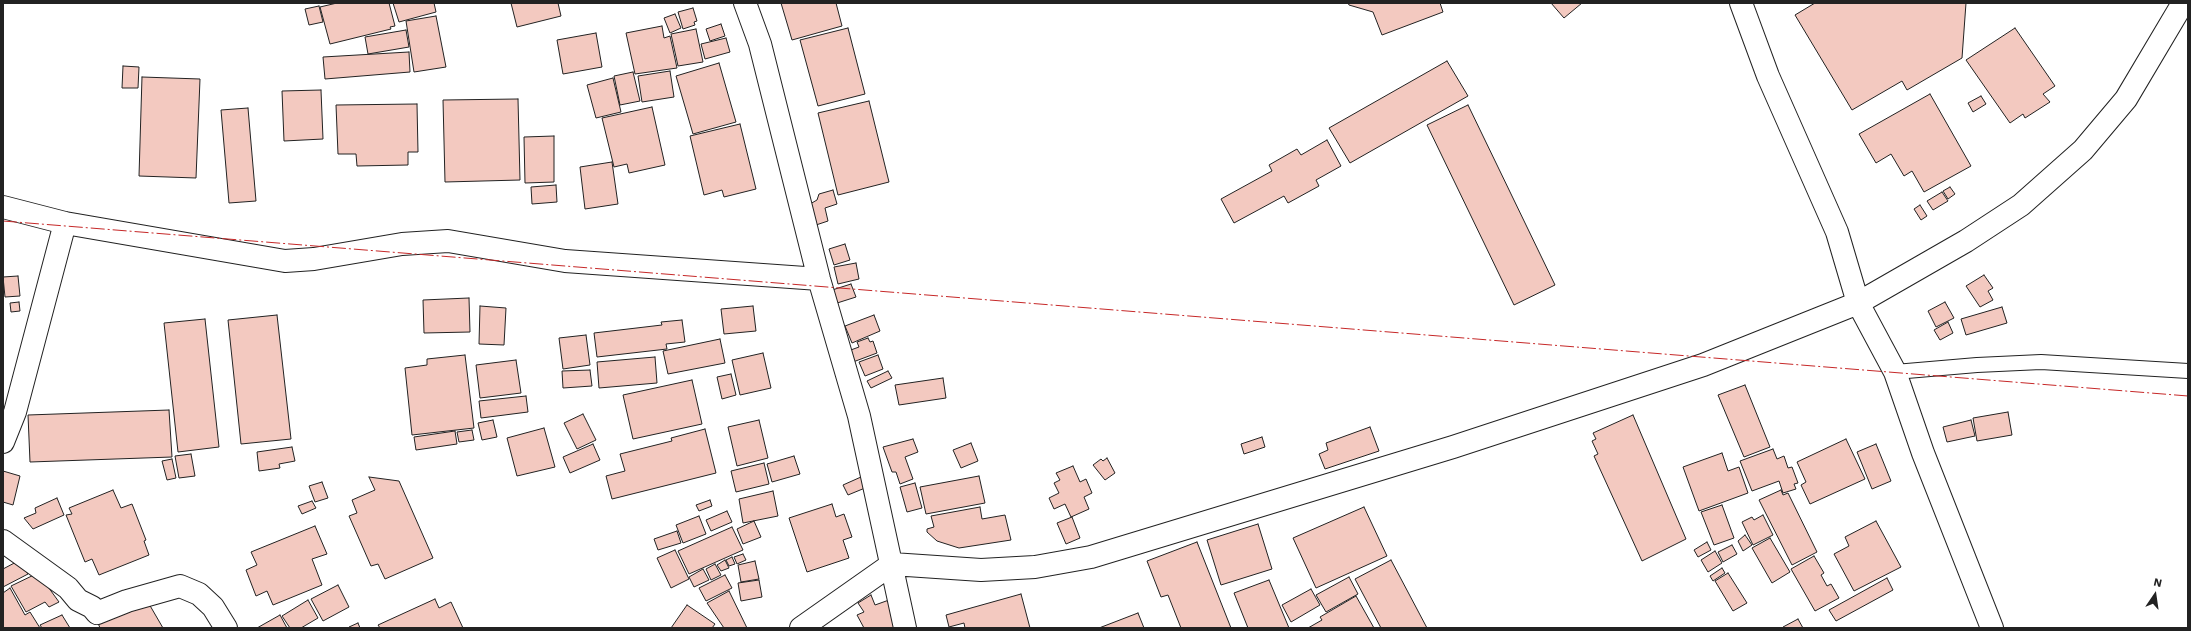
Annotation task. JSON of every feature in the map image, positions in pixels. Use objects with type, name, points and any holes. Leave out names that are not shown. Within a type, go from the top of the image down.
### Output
[{"type":"street","points":[[745,3],[760,44],[819,280],[859,416],[905,628]]},
{"type":"street","points":[[1741,3],[1768,76],[1837,232],[1858,303],[1895,372],[1923,453],[1992,628]]},
{"type":"street","points":[[800,628],[892,564],[981,570],[1035,567],[1091,557],[1453,447],[1696,368],[1858,303],[1966,241],[2021,205],[2083,150],[2126,99],[2183,3]]},
{"type":"street","points":[[3,207],[65,223],[285,261],[314,259],[402,244],[448,241],[565,261],[819,280]]},
{"type":"street","points":[[3,442],[15,412],[65,223]]},
{"type":"street","points":[[3,541],[68,588],[78,600],[92,607],[97,613],[134,598],[180,586],[199,594],[213,607],[226,628]]},
{"type":"lane","points":[[1895,372],[1977,365],[2041,362],[2188,371]]},
{"type":"building","points":[[337,3],[389,3],[395,26],[390,27],[391,29],[330,44],[320,7]]},
{"type":"building","points":[[393,3],[434,3],[436,12],[399,22]]},
{"type":"building","points":[[511,3],[558,3],[561,16],[517,27]]},
{"type":"building","points":[[781,3],[836,3],[842,26],[792,40]]},
{"type":"building","points":[[1348,3],[1440,3],[1443,12],[1382,35],[1373,12],[1349,5]]},
{"type":"building","points":[[1551,3],[1582,3],[1564,18]]},
{"type":"building","points":[[1815,3],[1966,3],[1962,58],[1907,90],[1902,81],[1852,110],[1795,15]]},
{"type":"building","points":[[319,6],[323,22],[309,25],[305,9]]},
{"type":"building","points":[[693,8],[697,21],[694,22],[695,25],[683,29],[678,12]]},
{"type":"building","points":[[675,14],[681,28],[670,33],[664,18]]},
{"type":"building","points":[[436,16],[446,67],[414,72],[406,21]]},
{"type":"building","points":[[721,24],[725,36],[710,41],[706,29]]},
{"type":"building","points":[[662,26],[664,38],[670,36],[677,68],[635,74],[626,33]]},
{"type":"building","points":[[848,28],[865,94],[818,106],[800,40]]},
{"type":"building","points":[[2015,28],[2055,86],[2043,94],[2050,102],[2025,118],[2023,114],[2010,123],[1966,60]]},
{"type":"building","points":[[696,29],[703,62],[678,66],[671,34]]},
{"type":"building","points":[[406,30],[409,47],[368,54],[365,37]]},
{"type":"building","points":[[596,33],[602,67],[563,74],[557,40]]},
{"type":"building","points":[[726,38],[730,52],[705,59],[701,44]]},
{"type":"building","points":[[409,52],[410,72],[325,79],[323,57]]},
{"type":"building","points":[[1447,61],[1468,96],[1350,163],[1329,128]]},
{"type":"building","points":[[719,63],[736,122],[693,134],[676,76]]},
{"type":"building","points":[[123,66],[139,67],[138,88],[122,88]]},
{"type":"building","points":[[670,71],[674,97],[642,102],[638,76]]},
{"type":"building","points":[[633,72],[640,101],[620,105],[614,76]]},
{"type":"building","points":[[142,77],[200,79],[196,178],[139,176]]},
{"type":"building","points":[[613,78],[621,112],[596,118],[587,85]]},
{"type":"building","points":[[321,90],[323,139],[284,141],[282,91]]},
{"type":"building","points":[[1930,94],[1971,166],[1924,192],[1912,171],[1904,176],[1891,154],[1876,163],[1859,134]]},
{"type":"building","points":[[1981,96],[1986,104],[1973,112],[1968,103]]},
{"type":"building","points":[[518,99],[520,180],[445,182],[443,100]]},
{"type":"building","points":[[869,101],[889,182],[838,195],[818,113]]},
{"type":"building","points":[[417,104],[418,152],[408,152],[408,165],[357,166],[356,154],[338,154],[336,105]]},
{"type":"building","points":[[1468,105],[1555,285],[1514,305],[1427,125]]},
{"type":"building","points":[[652,107],[665,165],[629,173],[627,164],[614,167],[602,118]]},
{"type":"building","points":[[248,108],[256,201],[229,203],[221,110]]},
{"type":"building","points":[[740,124],[756,189],[724,197],[722,190],[704,195],[690,136]]},
{"type":"building","points":[[554,136],[554,182],[525,183],[524,137]]},
{"type":"building","points":[[1327,140],[1341,166],[1316,180],[1319,186],[1288,203],[1284,196],[1234,223],[1221,199],[1272,171],[1269,165],[1297,149],[1301,155]]},
{"type":"building","points":[[612,162],[618,204],[585,209],[580,167]]},
{"type":"building","points":[[556,185],[557,202],[532,204],[531,187]]},
{"type":"building","points":[[1950,187],[1955,194],[1948,199],[1943,191]]},
{"type":"building","points":[[833,190],[837,204],[825,208],[828,221],[816,225],[810,204],[817,200],[819,194]]},
{"type":"building","points":[[1942,192],[1948,201],[1933,210],[1927,201]]},
{"type":"building","points":[[1920,205],[1927,216],[1921,220],[1914,209]]},
{"type":"building","points":[[845,244],[850,260],[834,265],[829,249]]},
{"type":"building","points":[[856,263],[859,279],[838,284],[834,267]]},
{"type":"building","points":[[1984,275],[1993,288],[1988,291],[1993,300],[1980,307],[1966,286]]},
{"type":"building","points":[[18,276],[20,296],[5,297],[3,277]]},
{"type":"building","points":[[851,284],[856,297],[834,304],[829,291]]},
{"type":"building","points":[[469,298],[470,332],[424,333],[423,300]]},
{"type":"building","points":[[19,302],[20,311],[11,312],[10,303]]},
{"type":"building","points":[[1945,302],[1954,318],[1936,327],[1928,311]]},
{"type":"building","points":[[480,306],[506,308],[504,345],[479,344]]},
{"type":"building","points":[[753,306],[756,331],[724,334],[721,309]]},
{"type":"building","points":[[2002,307],[2007,323],[1966,335],[1961,319]]},
{"type":"building","points":[[277,315],[291,439],[241,444],[228,320]]},
{"type":"building","points":[[874,315],[880,331],[852,343],[845,326]]},
{"type":"building","points":[[205,319],[219,447],[178,452],[164,323]]},
{"type":"building","points":[[682,320],[685,342],[666,344],[667,349],[597,357],[594,333],[662,325],[661,322]]},
{"type":"building","points":[[1948,322],[1953,333],[1940,340],[1934,330]]},
{"type":"building","points":[[586,335],[590,365],[563,369],[559,338]]},
{"type":"building","points":[[868,338],[870,342],[873,341],[877,353],[853,362],[848,351],[859,347],[857,342]]},
{"type":"building","points":[[720,339],[725,363],[668,374],[663,351]]},
{"type":"building","points":[[763,353],[771,388],[740,395],[732,360]]},
{"type":"building","points":[[465,355],[474,428],[412,435],[405,368],[427,365],[427,359]]},
{"type":"building","points":[[878,355],[883,369],[865,376],[859,362]]},
{"type":"building","points":[[655,357],[657,383],[599,388],[597,362]]},
{"type":"building","points":[[516,360],[521,393],[480,398],[476,365]]},
{"type":"building","points":[[590,370],[592,386],[563,388],[562,371]]},
{"type":"building","points":[[888,371],[892,378],[871,388],[867,381]]},
{"type":"building","points":[[731,374],[736,395],[722,399],[717,377]]},
{"type":"building","points":[[943,378],[946,398],[899,405],[895,385]]},
{"type":"building","points":[[692,380],[702,424],[633,439],[623,395]]},
{"type":"building","points":[[1745,385],[1770,447],[1744,457],[1718,395]]},
{"type":"building","points":[[526,396],[528,412],[481,418],[479,401]]},
{"type":"building","points":[[169,410],[172,457],[30,462],[28,415]]},
{"type":"building","points":[[2008,412],[2012,435],[1977,441],[1973,418]]},
{"type":"building","points":[[583,414],[596,440],[577,449],[564,423]]},
{"type":"building","points":[[1633,415],[1686,539],[1642,561],[1594,456],[1598,454],[1592,441],[1596,439],[1593,433]]},
{"type":"building","points":[[493,420],[497,437],[482,440],[478,423]]},
{"type":"building","points":[[759,420],[768,458],[737,466],[728,427]]},
{"type":"building","points":[[1971,420],[1975,436],[1947,442],[1943,427]]},
{"type":"building","points":[[1370,427],[1379,451],[1325,469],[1319,454],[1328,450],[1326,443]]},
{"type":"building","points":[[544,428],[555,467],[517,476],[507,438]]},
{"type":"building","points":[[705,429],[716,473],[612,499],[606,476],[625,471],[620,454],[672,441],[671,438]]},
{"type":"building","points":[[472,430],[474,440],[459,442],[457,432]]},
{"type":"building","points":[[455,431],[457,444],[416,450],[414,437]]},
{"type":"building","points":[[1262,437],[1265,447],[1244,454],[1241,444]]},
{"type":"building","points":[[913,439],[918,452],[905,457],[913,479],[900,484],[896,472],[892,472],[883,447]]},
{"type":"building","points":[[1846,439],[1865,479],[1810,504],[1801,485],[1806,482],[1797,462]]},
{"type":"building","points":[[971,443],[978,461],[961,468],[953,450]]},
{"type":"building","points":[[593,444],[600,460],[570,473],[563,457]]},
{"type":"building","points":[[1876,444],[1891,481],[1872,489],[1857,452]]},
{"type":"building","points":[[292,447],[295,461],[279,464],[280,468],[259,471],[257,452]]},
{"type":"building","points":[[1773,449],[1777,459],[1784,456],[1788,468],[1792,467],[1798,483],[1794,484],[1796,489],[1783,493],[1779,481],[1752,491],[1740,461]]},
{"type":"building","points":[[1722,453],[1728,471],[1739,467],[1748,493],[1699,511],[1683,467]]},
{"type":"building","points":[[191,454],[195,476],[179,478],[175,456]]},
{"type":"building","points":[[794,456],[800,474],[772,482],[767,464]]},
{"type":"building","points":[[1107,458],[1115,473],[1105,480],[1093,465],[1101,459],[1103,461]]},
{"type":"building","points":[[172,459],[176,478],[167,480],[162,461]]},
{"type":"building","points":[[764,463],[769,484],[736,492],[731,471]]},
{"type":"building","points":[[1073,466],[1080,482],[1086,479],[1092,493],[1084,497],[1089,509],[1071,517],[1065,504],[1054,509],[1049,498],[1059,493],[1054,483],[1060,480],[1056,473]]},
{"type":"building","points":[[3,471],[20,476],[13,505],[3,502]]},
{"type":"building","points":[[979,476],[985,503],[926,514],[920,487]]},
{"type":"building","points":[[369,477],[399,481],[433,558],[385,579],[378,564],[371,566],[349,516],[357,513],[352,500],[375,490]]},
{"type":"building","points":[[861,477],[865,488],[848,495],[843,485]]},
{"type":"building","points":[[322,482],[328,498],[315,502],[309,486]]},
{"type":"building","points":[[915,483],[922,508],[907,512],[900,487]]},
{"type":"building","points":[[113,490],[121,508],[132,504],[146,540],[144,541],[149,555],[99,575],[92,559],[85,562],[66,515],[72,514],[69,508]]},
{"type":"building","points":[[1781,490],[1783,495],[1788,493],[1817,552],[1792,565],[1759,500]]},
{"type":"building","points":[[773,491],[778,516],[743,523],[739,499]]},
{"type":"building","points":[[57,498],[64,515],[33,529],[24,518],[36,513],[35,508]]},
{"type":"building","points":[[710,500],[712,506],[699,511],[696,505]]},
{"type":"building","points":[[312,501],[316,508],[302,514],[298,506]]},
{"type":"building","points":[[832,504],[836,517],[844,514],[852,537],[843,540],[849,558],[807,572],[789,518]]},
{"type":"building","points":[[1722,505],[1734,538],[1714,545],[1701,512]]},
{"type":"building","points":[[980,507],[982,519],[1005,515],[1011,540],[959,548],[937,541],[927,532],[927,529],[934,527],[931,516]]},
{"type":"building","points":[[1364,507],[1387,556],[1316,588],[1293,538]]},
{"type":"building","points":[[727,511],[732,522],[711,531],[706,520]]},
{"type":"building","points":[[1763,515],[1773,535],[1753,545],[1742,522],[1752,517],[1754,520]]},
{"type":"building","points":[[699,516],[706,534],[683,543],[676,525]]},
{"type":"building","points":[[1072,517],[1080,538],[1066,544],[1057,523]]},
{"type":"building","points":[[754,521],[761,537],[743,544],[737,529]]},
{"type":"building","points":[[1876,521],[1901,567],[1854,591],[1834,554],[1849,546],[1845,537]]},
{"type":"building","points":[[1258,524],[1272,569],[1221,585],[1207,540]]},
{"type":"building","points":[[315,526],[327,554],[312,559],[322,585],[273,605],[267,591],[256,596],[246,570],[257,565],[251,552]]},
{"type":"building","points":[[732,527],[743,550],[689,574],[678,551]]},
{"type":"building","points":[[677,531],[681,543],[658,550],[654,539]]},
{"type":"building","points":[[1745,535],[1752,545],[1743,551],[1738,541]]},
{"type":"building","points":[[1770,538],[1790,572],[1772,583],[1752,548]]},
{"type":"building","points":[[1197,542],[1231,628],[1181,628],[1168,595],[1161,597],[1147,561]]},
{"type":"building","points":[[1707,542],[1711,550],[1698,557],[1694,550]]},
{"type":"building","points":[[1732,545],[1737,554],[1723,562],[1718,552]]},
{"type":"building","points":[[675,550],[689,579],[671,588],[657,558]]},
{"type":"building","points":[[1715,551],[1722,563],[1708,572],[1701,560]]},
{"type":"building","points":[[743,554],[746,560],[737,564],[734,557]]},
{"type":"building","points":[[1814,556],[1824,573],[1821,575],[1827,586],[1831,584],[1839,598],[1815,611],[1791,569]]},
{"type":"building","points":[[732,557],[735,564],[729,566],[726,560]]},
{"type":"building","points":[[20,560],[28,574],[3,587],[3,569]]},
{"type":"building","points":[[725,560],[729,568],[721,571],[717,565]]},
{"type":"building","points":[[1391,560],[1427,628],[1381,628],[1355,579]]},
{"type":"building","points":[[755,561],[759,579],[741,582],[738,565]]},
{"type":"building","points":[[715,564],[721,575],[711,580],[706,569]]},
{"type":"building","points":[[1722,568],[1725,573],[1713,581],[1710,576]]},
{"type":"building","points":[[703,569],[709,580],[694,587],[689,577]]},
{"type":"building","points":[[38,573],[59,602],[49,607],[45,602],[26,612],[11,586]]},
{"type":"building","points":[[1728,573],[1747,603],[1733,611],[1715,581]]},
{"type":"building","points":[[725,575],[732,588],[706,601],[699,588]]},
{"type":"building","points":[[1349,577],[1358,594],[1326,612],[1316,595]]},
{"type":"building","points":[[1887,578],[1893,590],[1836,621],[1829,610]]},
{"type":"building","points":[[759,580],[762,597],[741,601],[738,583]]},
{"type":"building","points":[[1269,580],[1289,628],[1248,628],[1234,593]]},
{"type":"building","points":[[338,585],[349,607],[323,621],[311,599]]},
{"type":"building","points":[[10,588],[25,615],[30,612],[40,628],[3,628],[3,593]]},
{"type":"building","points":[[1311,589],[1320,605],[1291,622],[1282,605]]},
{"type":"building","points":[[729,591],[747,628],[724,628],[707,603]]},
{"type":"building","points":[[1021,594],[1030,628],[965,628],[964,623],[949,627],[946,615]]},
{"type":"building","points":[[871,595],[875,605],[889,600],[897,628],[864,628],[857,615],[864,612],[858,603]]},
{"type":"building","points":[[1356,596],[1374,628],[1308,628],[1322,620],[1320,617]]},
{"type":"building","points":[[145,597],[163,628],[100,628],[98,623]]},
{"type":"building","points":[[435,599],[439,608],[451,602],[463,628],[380,628],[378,625]]},
{"type":"building","points":[[308,600],[318,618],[301,628],[290,628],[282,616]]},
{"type":"building","points":[[687,605],[715,624],[712,628],[671,628]]},
{"type":"building","points":[[1138,613],[1144,628],[1099,628]]},
{"type":"building","points":[[62,615],[70,628],[42,628],[40,625]]},
{"type":"building","points":[[280,615],[287,628],[257,628]]},
{"type":"building","points":[[1798,619],[1803,628],[1783,627]]},
{"type":"building","points":[[358,623],[360,628],[349,627]]},
{"type":"power","points":[[3,221],[2188,396]]}]
